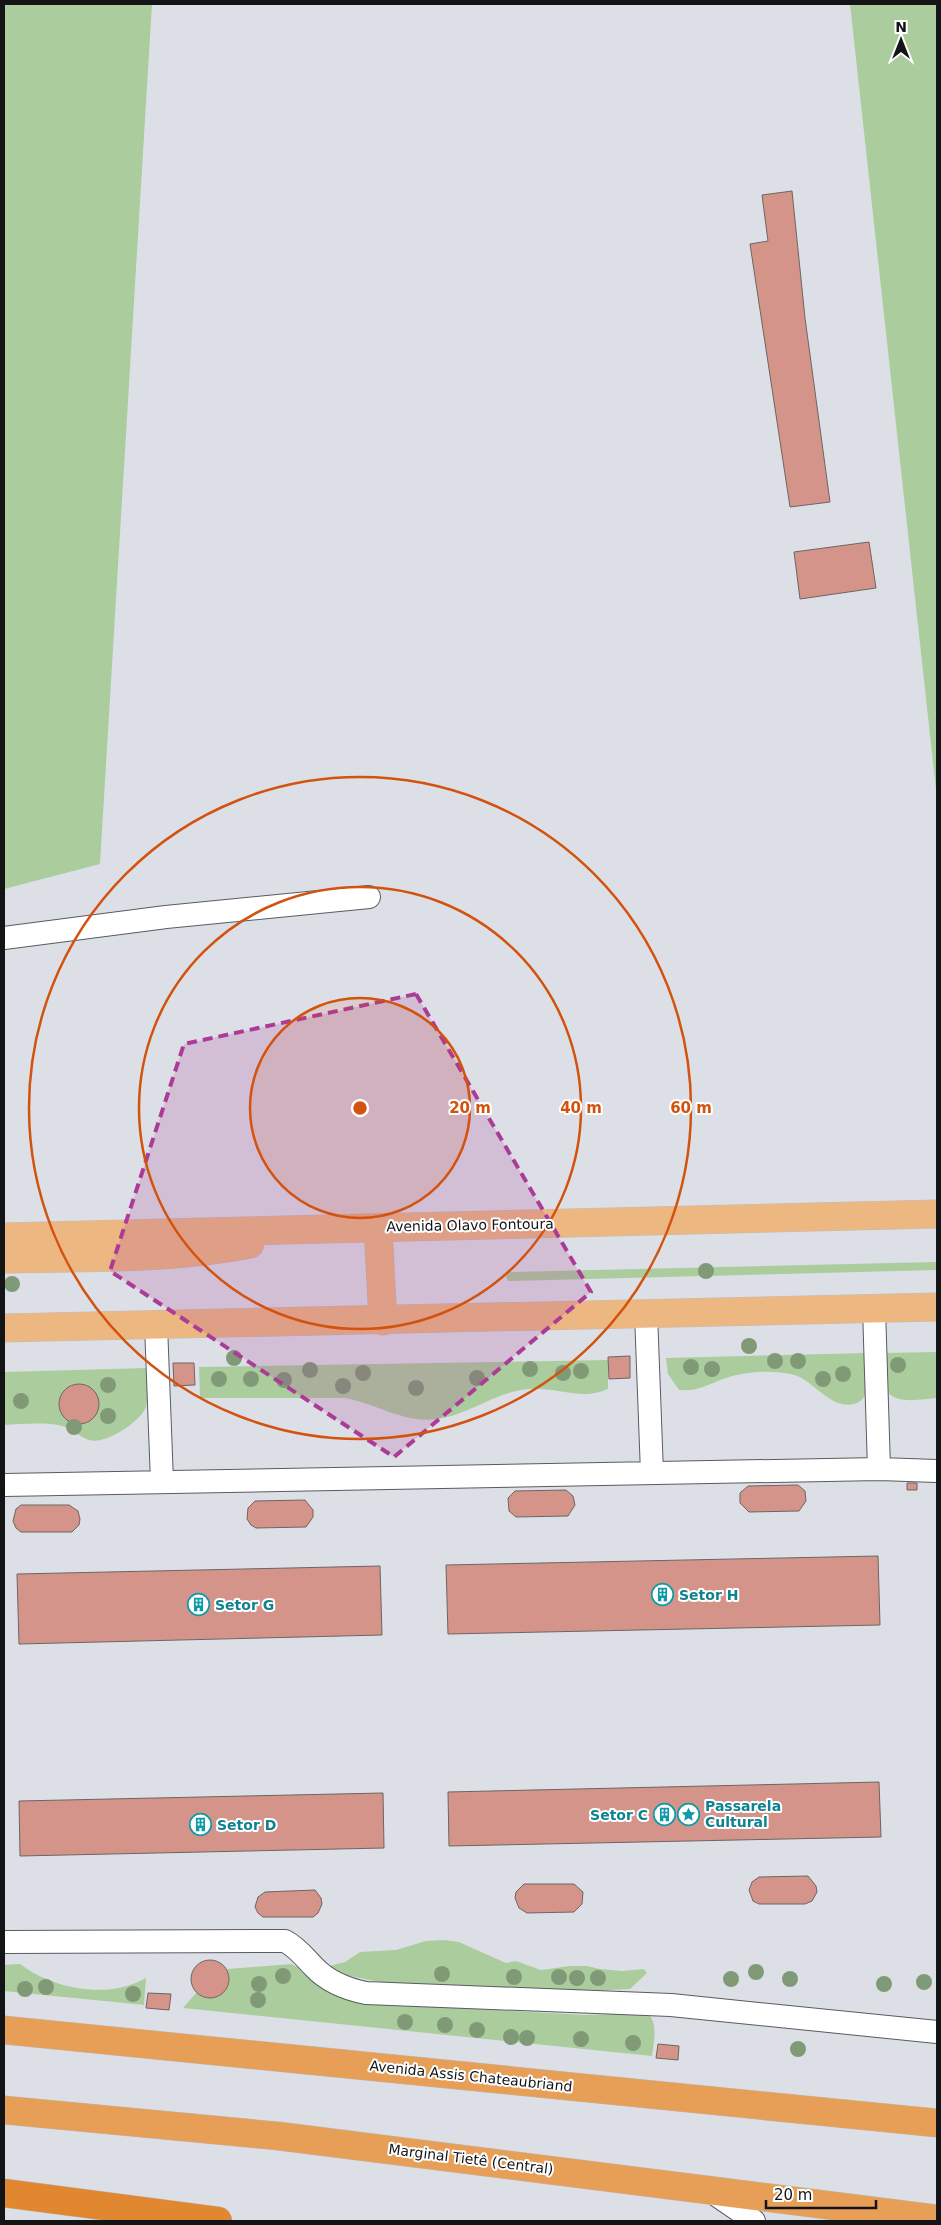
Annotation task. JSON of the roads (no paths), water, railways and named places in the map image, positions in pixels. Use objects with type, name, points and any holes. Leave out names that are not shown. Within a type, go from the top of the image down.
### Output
[{"type":"highway","name":"Avenida Assis Chateaubriand","points":[[4,2030],[937,2123]]},
{"type":"highway","name":"Marginal Tietê (Central)","points":[[4,2110],[278,2136],[706,2188],[937,2219]]},
{"type":"highway","points":[[4,2193],[218,2221]]},
{"type":"main road","name":"Avenida Olavo Fontoura","points":[[4,1238],[937,1214]]},
{"type":"main road","points":[[378,1228],[383,1321]]},
{"type":"main road","points":[[4,1259],[160,1256],[211,1251],[259,1242],[283,1230]]},
{"type":"main road","points":[[4,1328],[383,1321],[937,1307]]},
{"type":"lane","points":[[4,938],[166,917],[369,897]]},
{"type":"lane","points":[[874,1308],[879,1469]]},
{"type":"lane","points":[[646,1314],[652,1473]]},
{"type":"lane","points":[[156,1325],[162,1482]]},
{"type":"lane","points":[[4,1485],[879,1469],[937,1471]]},
{"type":"lane","points":[[4,1942],[285,1941],[297,1947],[315,1969],[330,1981],[350,1990],[671,2005],[937,2032]]},
{"type":"lane","points":[[706,2188],[754,2221]]},
{"type":"place","name":"Setor H","points":[[663,1595]]},
{"type":"place","name":"Setor G","points":[[199,1605]]},
{"type":"place","name":"Passarela Cultural","points":[[689,1814]]},
{"type":"place","name":"Setor C","points":[[664,1815]]},
{"type":"place","name":"Setor D","points":[[201,1825]]}]
